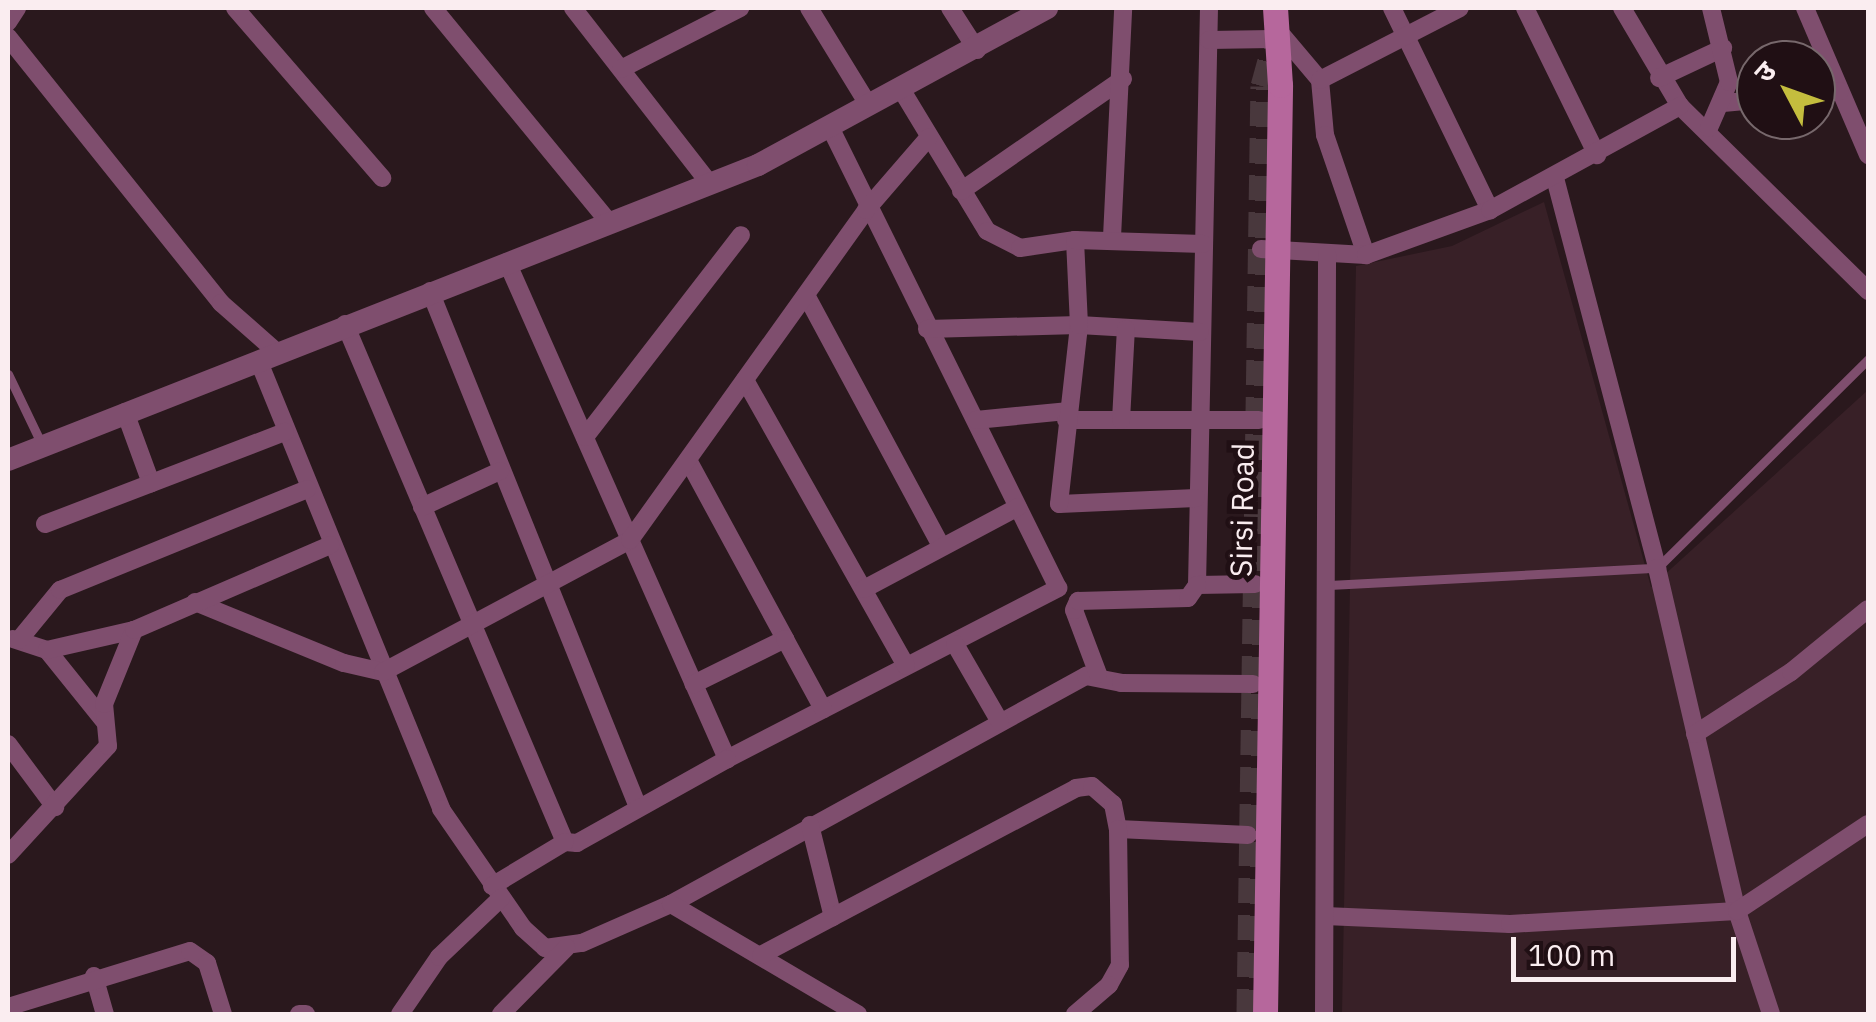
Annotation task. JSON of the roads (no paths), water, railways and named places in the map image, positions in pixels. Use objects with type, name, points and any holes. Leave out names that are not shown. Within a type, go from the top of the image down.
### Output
[{"type":"main road","name":"Sirsi Road","points":[[1265,1014],[1269,250],[1280,85],[1274,30]]},
{"type":"street","points":[[8,22],[17,8]]},
{"type":"street","points":[[235,8],[382,178]]},
{"type":"street","points":[[433,8],[609,222]]},
{"type":"street","points":[[573,8],[710,184]]},
{"type":"street","points":[[621,69],[740,8]]},
{"type":"street","points":[[809,8],[869,106]]},
{"type":"street","points":[[950,8],[977,50]]},
{"type":"street","points":[[8,460],[345,324],[710,184],[902,90],[1047,8]]},
{"type":"street","points":[[1112,237],[1123,79],[1122,8]]},
{"type":"street","points":[[1098,674],[1074,610],[1078,600],[1188,598],[1197,585],[1197,420],[1210,8]]},
{"type":"street","points":[[1392,8],[1490,210]]},
{"type":"street","points":[[1320,80],[1406,41],[1460,8]]},
{"type":"street","points":[[1525,8],[1597,155]]},
{"type":"street","points":[[1622,8],[1659,78],[1680,106],[1709,128],[1868,291]]},
{"type":"street","points":[[1709,128],[1729,82],[1711,8]]},
{"type":"street","points":[[1805,8],[1868,156]]},
{"type":"street","points":[[1209,40],[1274,30],[1320,80],[1326,134],[1366,255]]},
{"type":"street","points":[[8,37],[268,358],[285,432],[441,809],[496,892],[532,939],[544,948],[566,948],[671,904],[1000,722],[1098,674],[1121,683],[1253,684]]},
{"type":"street","points":[[1659,78],[1722,48]]},
{"type":"street","points":[[961,191],[1123,79]]},
{"type":"street","points":[[902,90],[974,216],[1004,244],[1112,237],[1203,244]]},
{"type":"street","points":[[1836,92],[1840,91]]},
{"type":"street","points":[[1722,103],[1736,102]]},
{"type":"street","points":[[1269,250],[1366,255],[1490,210],[1555,178],[1680,106]]},
{"type":"street","points":[[400,1014],[459,934],[496,892],[565,842],[577,843],[638,806],[1058,588],[866,210],[830,127]]},
{"type":"street","points":[[195,602],[344,663],[382,672],[630,540],[866,210],[928,136]]},
{"type":"street","points":[[1555,178],[1657,568],[1736,911],[1770,1014]]},
{"type":"street","points":[[585,437],[741,235]]},
{"type":"street","points":[[1074,240],[1078,325],[1059,504],[1196,498]]},
{"type":"street","points":[[1324,1014],[1329,586],[1327,254]]},
{"type":"street","points":[[507,262],[727,759]]},
{"type":"street","points":[[430,291],[544,585],[638,806]]},
{"type":"street","points":[[806,294],[941,546]]},
{"type":"street","points":[[345,324],[565,842]]},
{"type":"street","points":[[926,328],[1078,325],[1200,332]]},
{"type":"street","points":[[1121,420],[1126,329]]},
{"type":"street","points":[[745,380],[906,666]]},
{"type":"street","points":[[125,412],[151,483]]},
{"type":"street","points":[[976,420],[1067,416],[1259,420]]},
{"type":"street","points":[[44,524],[285,432]]},
{"type":"street","points":[[688,460],[823,709]]},
{"type":"street","points":[[422,507],[500,471]]},
{"type":"street","points":[[307,489],[60,590],[13,639],[47,650],[134,630],[330,545]]},
{"type":"street","points":[[864,589],[1018,507]]},
{"type":"street","points":[[1197,585],[1255,584]]},
{"type":"street","points":[[1696,734],[1791,672],[1868,609]]},
{"type":"street","points":[[8,855],[108,746],[105,699],[134,630]]},
{"type":"street","points":[[694,684],[785,639]]},
{"type":"street","points":[[955,644],[1000,722]]},
{"type":"street","points":[[47,650],[104,721]]},
{"type":"street","points":[[8,744],[55,807]]},
{"type":"street","points":[[760,955],[1076,788],[1092,786],[1106,795],[1118,829],[1118,972],[1075,1014]]},
{"type":"street","points":[[1325,916],[1510,924],[1736,911],[1868,824]]},
{"type":"street","points":[[810,825],[833,917]]},
{"type":"street","points":[[1118,829],[1248,835]]},
{"type":"street","points":[[671,904],[858,1014]]},
{"type":"street","points":[[502,1014],[566,948]]},
{"type":"street","points":[[9,1009],[94,976],[190,951],[207,962],[223,1014]]},
{"type":"street","points":[[94,976],[104,1014]]},
{"type":"lane","points":[[1329,586],[1657,568],[1868,359]]},
{"type":"lane","points":[[8,374],[42,446]]},
{"type":"tunnel","points":[[1249,1014],[1263,86],[1274,46]]}]
